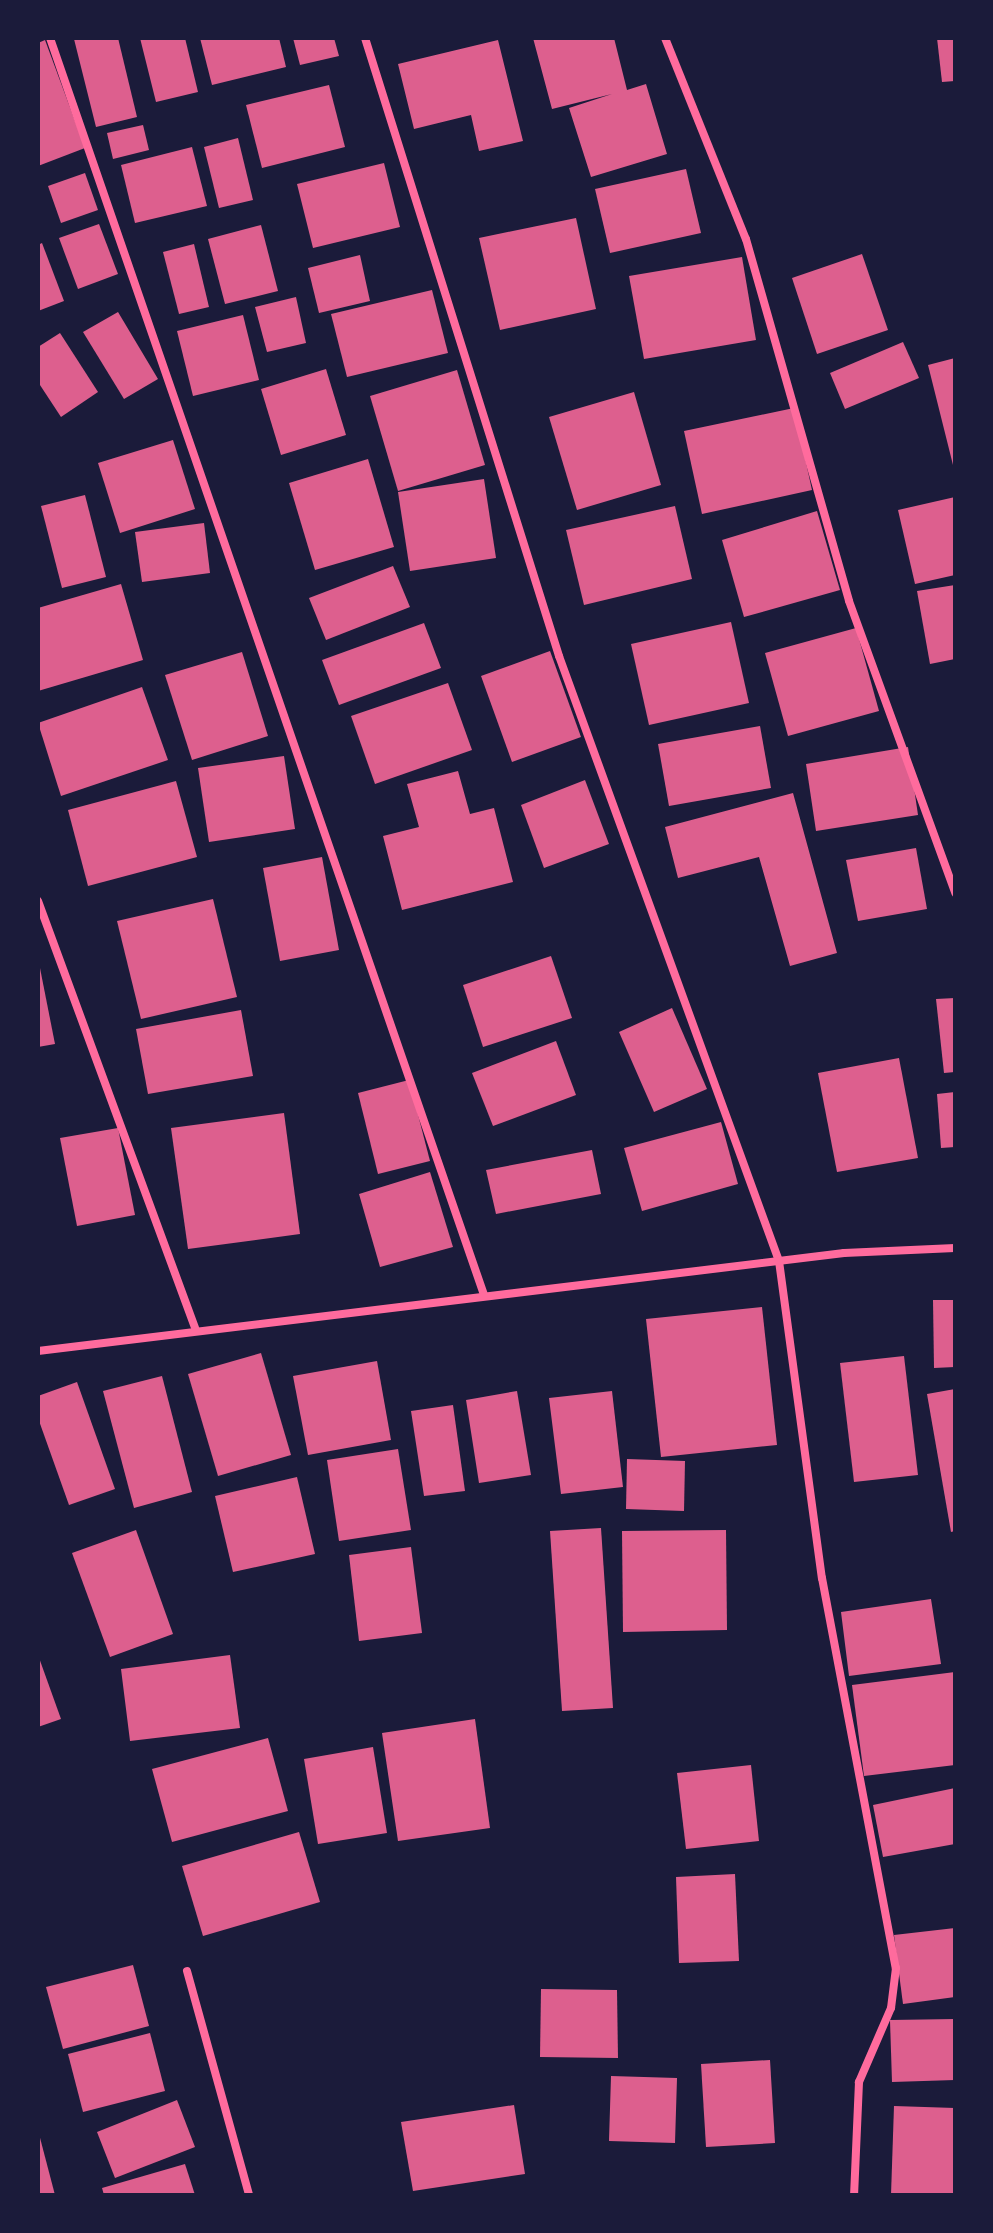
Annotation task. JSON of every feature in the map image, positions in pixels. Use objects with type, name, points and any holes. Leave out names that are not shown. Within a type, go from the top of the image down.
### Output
[{"type":"street","points":[[50,38],[484,1295]]},
{"type":"street","points":[[665,38],[746,239],[849,601],[955,893]]},
{"type":"street","points":[[368,39],[559,656],[779,1261],[822,1578],[896,1968],[891,2008],[859,2082],[854,2195]]},
{"type":"street","points":[[38,901],[196,1330]]},
{"type":"street","points":[[38,1351],[779,1261],[955,1248]]},
{"type":"street","points":[[187,1971],[249,2195]]},
{"type":"building","points":[[118,38],[137,117],[96,127],[74,39]]},
{"type":"building","points":[[140,38],[185,38],[198,92],[156,102]]},
{"type":"building","points":[[200,38],[279,38],[286,67],[212,85]]},
{"type":"building","points":[[293,38],[334,38],[339,56],[300,65]]},
{"type":"building","points":[[533,38],[614,38],[627,90],[646,84],[667,154],[591,177],[569,108],[612,94],[552,109]]},
{"type":"building","points":[[937,38],[955,38],[955,81],[942,82]]},
{"type":"building","points":[[45,40],[85,148],[38,166],[38,43]]},
{"type":"building","points":[[498,40],[523,141],[479,151],[471,115],[414,129],[398,64]]},
{"type":"building","points":[[329,85],[345,147],[262,168],[246,105]]},
{"type":"building","points":[[143,125],[149,150],[113,159],[107,133]]},
{"type":"building","points":[[238,138],[253,200],[219,208],[204,147]]},
{"type":"building","points":[[192,147],[207,206],[135,223],[121,165]]},
{"type":"building","points":[[384,163],[400,227],[313,248],[297,184]]},
{"type":"building","points":[[686,169],[701,233],[610,253],[595,189]]},
{"type":"building","points":[[85,173],[98,210],[61,223],[48,186]]},
{"type":"building","points":[[576,218],[596,309],[500,330],[479,238]]},
{"type":"building","points":[[99,224],[118,274],[78,289],[59,238]]},
{"type":"building","points":[[261,225],[278,291],[225,304],[208,239]]},
{"type":"building","points":[[42,243],[64,301],[38,311],[38,245]]},
{"type":"building","points":[[194,244],[209,307],[179,314],[163,252]]},
{"type":"building","points":[[862,254],[888,330],[817,354],[792,278]]},
{"type":"building","points":[[360,255],[370,301],[319,313],[308,268]]},
{"type":"building","points":[[742,257],[756,340],[644,359],[629,276]]},
{"type":"building","points":[[432,290],[448,353],[347,377],[331,314]]},
{"type":"building","points":[[296,297],[306,343],[267,352],[255,307]]},
{"type":"building","points":[[118,312],[158,379],[124,399],[83,332]]},
{"type":"building","points":[[243,315],[259,380],[193,396],[177,331]]},
{"type":"building","points":[[60,333],[98,392],[61,417],[38,382],[38,347]]},
{"type":"building","points":[[903,342],[919,378],[845,409],[830,373]]},
{"type":"building","points":[[955,358],[955,468],[954,469],[928,365]]},
{"type":"building","points":[[326,369],[346,435],[281,455],[261,389]]},
{"type":"building","points":[[457,370],[485,465],[398,491],[370,396]]},
{"type":"building","points":[[634,392],[661,485],[577,510],[549,417]]},
{"type":"building","points":[[794,408],[812,490],[702,514],[684,431]]},
{"type":"building","points":[[173,440],[195,509],[120,533],[98,463]]},
{"type":"building","points":[[368,459],[394,547],[315,570],[289,483]]},
{"type":"building","points":[[484,479],[496,558],[410,571],[398,492]]},
{"type":"building","points":[[85,495],[106,577],[62,588],[41,506]]},
{"type":"building","points":[[955,497],[955,575],[915,584],[898,510]]},
{"type":"building","points":[[675,506],[692,579],[584,605],[566,530]]},
{"type":"building","points":[[817,511],[840,590],[744,617],[722,540]]},
{"type":"building","points":[[204,523],[210,573],[142,582],[135,532]]},
{"type":"building","points":[[393,566],[410,607],[326,640],[309,598]]},
{"type":"building","points":[[121,584],[143,660],[38,691],[38,608]]},
{"type":"building","points":[[955,585],[955,659],[930,664],[917,591]]},
{"type":"building","points":[[731,622],[749,703],[649,725],[631,644]]},
{"type":"building","points":[[424,623],[441,668],[339,705],[322,660]]},
{"type":"building","points":[[856,628],[879,711],[788,736],[765,653]]},
{"type":"building","points":[[550,651],[581,737],[512,762],[481,676]]},
{"type":"building","points":[[242,652],[268,736],[192,760],[165,675]]},
{"type":"building","points":[[448,683],[472,750],[375,784],[351,716]]},
{"type":"building","points":[[142,687],[168,760],[61,796],[38,723]]},
{"type":"building","points":[[760,726],[771,788],[669,806],[658,744]]},
{"type":"building","points":[[908,747],[918,815],[816,831],[806,764]]},
{"type":"building","points":[[284,756],[295,829],[209,842],[198,768]]},
{"type":"building","points":[[458,771],[470,814],[494,808],[513,882],[402,910],[383,836],[419,827],[407,784]]},
{"type":"building","points":[[585,780],[609,844],[544,868],[521,805]]},
{"type":"building","points":[[176,781],[197,857],[88,886],[68,810]]},
{"type":"building","points":[[793,793],[837,953],[790,966],[759,857],[678,878],[665,827]]},
{"type":"building","points":[[916,848],[927,909],[858,921],[846,860]]},
{"type":"building","points":[[322,857],[339,950],[280,961],[263,868]]},
{"type":"building","points":[[213,899],[237,997],[141,1019],[117,921]]},
{"type":"building","points":[[551,956],[572,1018],[483,1047],[463,985]]},
{"type":"building","points":[[38,958],[55,1044],[38,1047]]},
{"type":"building","points":[[955,998],[955,1072],[944,1073],[936,999]]},
{"type":"building","points":[[672,1008],[707,1089],[654,1112],[619,1032]]},
{"type":"building","points":[[241,1010],[253,1076],[148,1094],[136,1029]]},
{"type":"building","points":[[556,1041],[576,1095],[493,1126],[472,1073]]},
{"type":"building","points":[[899,1058],[918,1158],[837,1172],[818,1073]]},
{"type":"building","points":[[409,1080],[430,1161],[378,1174],[358,1093]]},
{"type":"building","points":[[955,1092],[955,1147],[941,1148],[937,1094]]},
{"type":"building","points":[[284,1113],[300,1234],[188,1249],[171,1128]]},
{"type":"building","points":[[721,1122],[738,1184],[642,1211],[624,1148]]},
{"type":"building","points":[[118,1128],[135,1215],[77,1226],[60,1138]]},
{"type":"building","points":[[592,1150],[601,1194],[496,1214],[486,1170]]},
{"type":"building","points":[[430,1172],[453,1247],[380,1267],[359,1194]]},
{"type":"building","points":[[933,1300],[955,1300],[955,1367],[934,1368]]},
{"type":"building","points":[[762,1307],[777,1445],[661,1457],[646,1319]]},
{"type":"building","points":[[261,1353],[291,1455],[218,1476],[188,1374]]},
{"type":"building","points":[[904,1356],[918,1475],[854,1482],[840,1363]]},
{"type":"building","points":[[377,1361],[391,1440],[308,1455],[293,1376]]},
{"type":"building","points":[[162,1376],[192,1492],[134,1508],[103,1391]]},
{"type":"building","points":[[77,1382],[115,1489],[69,1505],[38,1418],[38,1396]]},
{"type":"building","points":[[955,1389],[955,1531],[951,1532],[927,1394]]},
{"type":"building","points":[[517,1391],[531,1475],[479,1483],[466,1400]]},
{"type":"building","points":[[612,1391],[623,1487],[561,1494],[549,1398]]},
{"type":"building","points":[[453,1405],[465,1491],[424,1496],[411,1411]]},
{"type":"building","points":[[398,1449],[411,1530],[339,1541],[327,1460]]},
{"type":"building","points":[[627,1459],[685,1461],[684,1511],[626,1509]]},
{"type":"building","points":[[297,1477],[315,1554],[233,1572],[215,1496]]},
{"type":"building","points":[[601,1528],[613,1708],[562,1711],[550,1531]]},
{"type":"building","points":[[136,1530],[173,1634],[110,1657],[72,1553]]},
{"type":"building","points":[[726,1530],[727,1630],[623,1632],[622,1531]]},
{"type":"building","points":[[411,1547],[422,1633],[359,1641],[349,1555]]},
{"type":"building","points":[[931,1599],[941,1664],[849,1676],[841,1612]]},
{"type":"building","points":[[38,1655],[61,1719],[38,1727]]},
{"type":"building","points":[[230,1655],[240,1728],[130,1741],[121,1669]]},
{"type":"building","points":[[955,1672],[955,1765],[864,1776],[852,1685]]},
{"type":"building","points":[[475,1719],[490,1828],[398,1841],[382,1733]]},
{"type":"building","points":[[268,1738],[288,1811],[172,1842],[152,1769]]},
{"type":"building","points":[[373,1747],[387,1833],[318,1844],[304,1759]]},
{"type":"building","points":[[751,1765],[759,1841],[686,1849],[677,1773]]},
{"type":"building","points":[[955,1788],[955,1844],[883,1857],[873,1805]]},
{"type":"building","points":[[299,1832],[320,1902],[203,1936],[182,1866]]},
{"type":"building","points":[[735,1874],[739,1961],[679,1963],[676,1877]]},
{"type":"building","points":[[955,1928],[955,1997],[903,2004],[894,1935]]},
{"type":"building","points":[[133,1965],[149,2026],[63,2049],[46,1987]]},
{"type":"building","points":[[541,1989],[617,1990],[618,2058],[540,2057]]},
{"type":"building","points":[[955,2019],[955,2080],[892,2082],[890,2020]]},
{"type":"building","points":[[150,2033],[165,2091],[83,2112],[68,2054]]},
{"type":"building","points":[[770,2060],[775,2143],[706,2147],[701,2064]]},
{"type":"building","points":[[611,2076],[677,2078],[675,2143],[609,2141]]},
{"type":"building","points":[[177,2100],[195,2147],[115,2178],[97,2132]]},
{"type":"building","points":[[514,2105],[525,2174],[413,2191],[401,2122]]},
{"type":"building","points":[[894,2106],[955,2108],[955,2195],[891,2195]]},
{"type":"building","points":[[39,2134],[55,2195],[38,2195]]},
{"type":"building","points":[[185,2164],[195,2195],[104,2195],[102,2188]]}]
